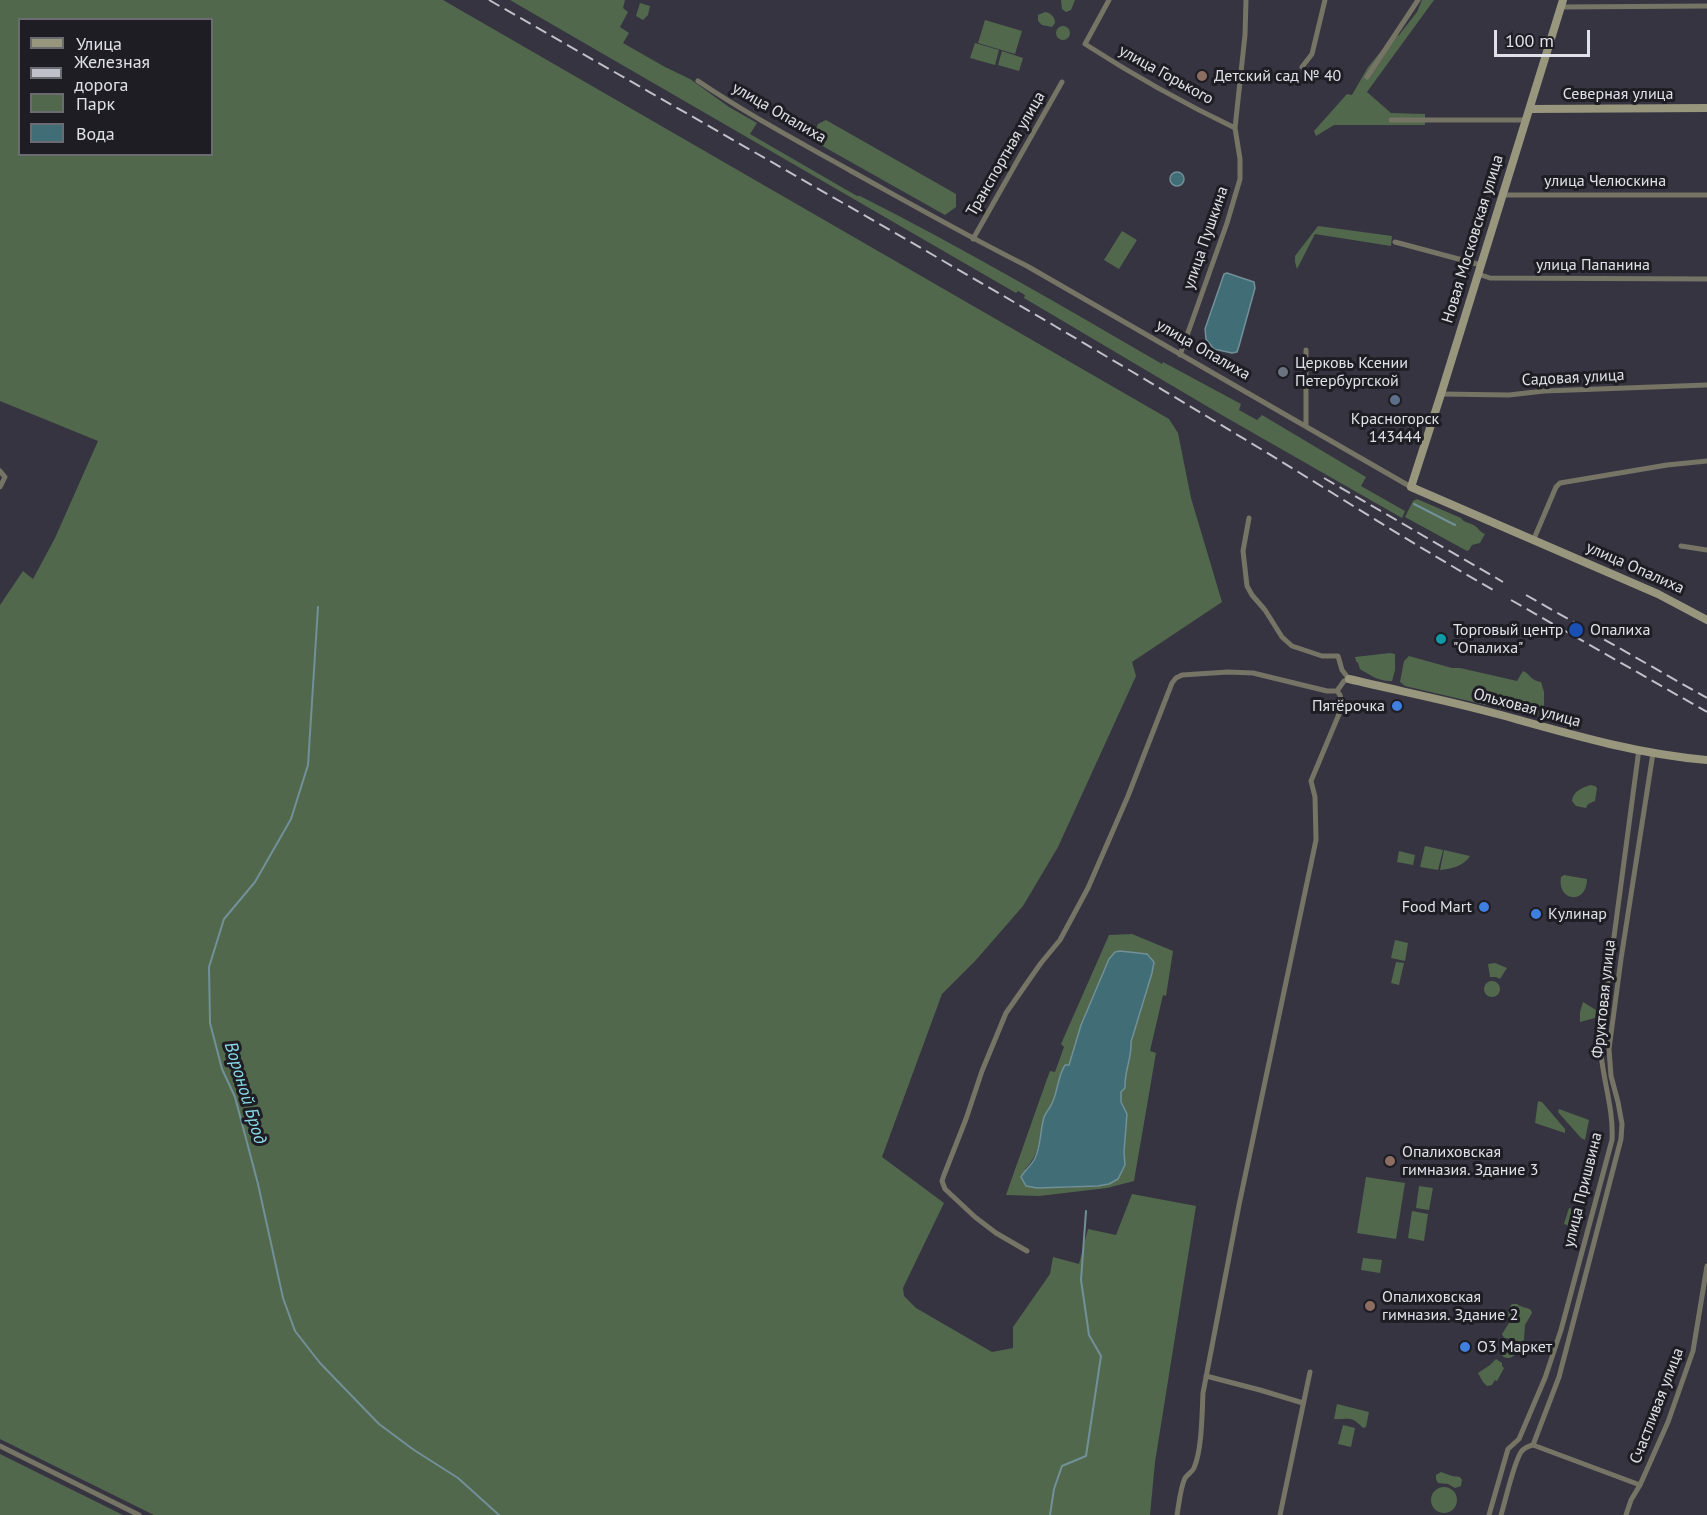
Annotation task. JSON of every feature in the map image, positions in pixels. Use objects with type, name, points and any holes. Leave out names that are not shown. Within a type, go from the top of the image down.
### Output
[{"type":"street","name":"улица Горького","points":[[1109,0],[1085,44],[1140,79],[1235,128]]},
{"type":"street","name":"улица Пушкина","points":[[1180,354],[1227,224],[1240,179],[1240,159],[1235,128],[1245,35],[1246,0]]},
{"type":"street","points":[[1302,67],[1312,54],[1325,0]]},
{"type":"street","points":[[1367,77],[1418,0]]},
{"type":"street","points":[[1562,4],[1707,6]]},
{"type":"street","name":"Новая Московская улица","points":[[1411,487],[1562,4]]},
{"type":"street","name":"улица Опалиха","points":[[698,81],[728,102],[973,239],[1027,266],[1411,487],[1658,594],[1707,620]]},
{"type":"street","name":"Транспортная улица","points":[[973,239],[1062,82]]},
{"type":"street","name":"Северная улица","points":[[1530,109],[1707,108]]},
{"type":"street","points":[[1391,120],[1526,120]]},
{"type":"street","name":"улица Челюскина","points":[[1503,195],[1707,195]]},
{"type":"street","points":[[1395,242],[1482,265]]},
{"type":"street","name":"улица Папанина","points":[[1478,274],[1490,278],[1707,279]]},
{"type":"street","points":[[1306,350],[1306,426]]},
{"type":"street","name":"Садовая улица","points":[[1441,394],[1509,395],[1544,391],[1707,385]]},
{"type":"street","points":[[1533,541],[1556,487],[1560,483],[1667,465],[1707,461]]},
{"type":"street","points":[[0,471],[5,477],[0,488]]},
{"type":"street","points":[[1027,1251],[996,1233],[975,1217],[945,1189],[942,1181],[1006,1013],[1060,940],[1084,896],[1128,796],[1172,683],[1182,675],[1228,672],[1253,673],[1327,691],[1337,691],[1346,681],[1338,656],[1322,656],[1292,646],[1282,637],[1265,610],[1252,595],[1247,586],[1242,551],[1248,518]]},
{"type":"street","points":[[1681,546],[1707,550]]},
{"type":"street","name":"Ольховая улица","points":[[1346,681],[1500,715],[1596,742],[1680,758],[1707,760]]},
{"type":"street","points":[[1177,1515],[1183,1484],[1194,1468],[1196,1460],[1202,1422],[1203,1393],[1239,1205],[1316,840],[1315,797],[1311,780],[1342,707],[1337,691]]},
{"type":"street","name":"улица Пришвина","points":[[1489,1515],[1508,1449],[1519,1439],[1545,1378],[1561,1330],[1612,1140],[1613,1122],[1600,1042],[1639,750]]},
{"type":"street","name":"Фруктовая улица","points":[[1502,1515],[1521,1453],[1526,1447],[1533,1445],[1559,1377],[1621,1139],[1622,1124],[1611,1076],[1609,1049],[1653,752]]},
{"type":"street","name":"Счастливая улица","points":[[1626,1515],[1668,1422],[1693,1351],[1707,1266]]},
{"type":"street","points":[[1280,1515],[1310,1372]]},
{"type":"street","points":[[1206,1376],[1303,1403]]},
{"type":"street","points":[[1533,1445],[1641,1485]]},
{"type":"street","points":[[0,1446],[140,1515]]},
{"type":"green space","points":[[0,0],[443,0],[1169,419],[1178,433],[1191,498],[1222,602],[1132,662],[1136,676],[1058,847],[1023,906],[976,960],[942,994],[882,1157],[944,1203],[903,1288],[904,1296],[916,1308],[992,1352],[1013,1348],[1013,1327],[1050,1274],[1053,1257],[1079,1264],[1088,1229],[1116,1235],[1132,1194],[1196,1206],[1155,1462],[1150,1515],[154,1515],[0,1439],[0,605],[23,571],[33,579],[55,538],[98,441],[0,401]]},
{"type":"green space","points":[[510,0],[625,0],[623,8],[628,12],[620,27],[629,33],[623,43],[690,79],[729,107],[757,123],[750,134],[857,196],[1050,299],[1162,364],[1163,362],[1241,404],[1239,410],[1257,420],[1262,415],[1366,477],[1361,486],[1405,511],[1402,518],[1220,414],[1024,298],[1025,295],[1018,291],[1016,293]]},
{"type":"green space","points":[[1061,0],[1075,0],[1071,10],[1066,12],[1062,9]]},
{"type":"green space","points":[[1422,0],[1434,0],[1367,92],[1391,113],[1425,114],[1425,125],[1334,125],[1316,136],[1314,131],[1347,94],[1352,95],[1368,67],[1388,43],[1399,35],[1417,12]]},
{"type":"green space","points":[[640,3],[650,6],[648,15],[643,20],[636,16]]},
{"type":"green space","points":[[1045,12],[1051,14],[1054,19],[1055,23],[1052,27],[1042,25],[1038,21],[1038,15]]},
{"type":"green space","points":[[985,20],[1022,31],[1015,54],[978,43]]},
{"type":"green space","points":[[1060,26],[1066,26],[1070,33],[1066,40],[1060,40],[1056,36],[1056,30]]},
{"type":"green space","points":[[975,43],[999,50],[995,65],[970,58]]},
{"type":"green space","points":[[1002,51],[1023,58],[1019,71],[998,65]]},
{"type":"green space","points":[[826,120],[956,194],[956,207],[945,215],[810,139],[803,126],[809,126],[814,133],[818,124]]},
{"type":"green space","points":[[1318,226],[1392,236],[1391,246],[1315,234],[1297,269],[1295,256]]},
{"type":"green space","points":[[1122,231],[1137,240],[1119,269],[1104,260]]},
{"type":"green space","points":[[1417,499],[1475,526],[1485,534],[1480,543],[1472,545],[1467,551],[1405,517],[1413,501]]},
{"type":"green space","points":[[1395,654],[1392,681],[1371,676],[1360,669],[1355,657]]},
{"type":"green space","points":[[1409,656],[1452,668],[1517,681],[1523,671],[1541,682],[1544,692],[1544,708],[1537,717],[1405,686],[1400,682],[1404,661]]},
{"type":"green space","points":[[1590,785],[1597,788],[1595,801],[1588,804],[1586,808],[1576,806],[1572,801],[1574,795],[1578,790]]},
{"type":"green space","points":[[1425,846],[1443,850],[1438,870],[1420,867]]},
{"type":"green space","points":[[1444,850],[1470,856],[1461,865],[1440,870]]},
{"type":"green space","points":[[1399,851],[1415,855],[1413,865],[1397,862]]},
{"type":"green space","points":[[1564,875],[1587,879],[1582,893],[1572,897],[1563,892],[1561,877]]},
{"type":"green space","points":[[1132,934],[1173,951],[1166,996],[1163,995],[1150,1051],[1156,1053],[1134,1181],[1107,1188],[1039,1196],[1006,1195],[1050,1071],[1055,1072],[1064,1047],[1061,1044],[1109,935]],"holes":[[[1147,954],[1151,957],[1152,973],[1131,1042],[1125,1088],[1121,1092],[1121,1102],[1127,1114],[1125,1165],[1098,1186],[1056,1188],[1025,1169],[1034,1157],[1044,1118],[1054,1099],[1065,1065],[1069,1065],[1081,1025],[1109,959]]]},
{"type":"green space","points":[[1395,940],[1408,943],[1405,961],[1391,958]]},
{"type":"green space","points":[[1396,962],[1404,963],[1399,985],[1391,983]]},
{"type":"green space","points":[[1495,963],[1507,968],[1500,979],[1490,977],[1488,964]]},
{"type":"green space","points":[[1489,981],[1495,981],[1500,989],[1498,995],[1489,997],[1484,992],[1484,986]]},
{"type":"green space","points":[[1583,1002],[1596,1010],[1595,1018],[1580,1022],[1580,1012]]},
{"type":"green space","points":[[1538,1101],[1542,1102],[1565,1129],[1565,1133],[1535,1123]]},
{"type":"green space","points":[[1559,1109],[1589,1120],[1585,1140],[1558,1112]]},
{"type":"green space","points":[[1366,1177],[1405,1183],[1396,1239],[1357,1233]]},
{"type":"green space","points":[[1419,1186],[1433,1188],[1429,1210],[1416,1208]]},
{"type":"green space","points":[[1569,1208],[1579,1211],[1574,1227],[1564,1224]]},
{"type":"green space","points":[[1412,1211],[1428,1214],[1424,1241],[1408,1238]]},
{"type":"green space","points":[[1363,1258],[1382,1260],[1380,1273],[1361,1270]]},
{"type":"green space","points":[[1512,1304],[1529,1309],[1532,1313],[1525,1325],[1524,1340],[1519,1343],[1513,1339],[1504,1338],[1502,1334],[1509,1323],[1508,1309]]},
{"type":"green space","points":[[1505,1342],[1511,1342],[1516,1350],[1514,1356],[1505,1358],[1500,1353],[1500,1347]]},
{"type":"green space","points":[[1496,1359],[1502,1363],[1504,1368],[1497,1381],[1487,1386],[1478,1373]]},
{"type":"green space","points":[[1337,1404],[1369,1412],[1366,1427],[1363,1428],[1352,1420],[1334,1419]]},
{"type":"green space","points":[[1343,1425],[1355,1428],[1351,1447],[1338,1444]]},
{"type":"green space","points":[[0,1454],[123,1515],[0,1515]]},
{"type":"green space","points":[[1441,1472],[1460,1477],[1461,1486],[1455,1488],[1448,1484],[1438,1483],[1436,1475]]},
{"type":"green space","points":[[1444,1487],[1453,1491],[1457,1500],[1453,1509],[1444,1513],[1435,1509],[1431,1500],[1435,1491]]},
{"type":"water","points":[[1174,172],[1180,172],[1184,179],[1180,186],[1174,186],[1170,182],[1170,176]]},
{"type":"water","points":[[1224,274],[1254,282],[1255,288],[1237,352],[1232,353],[1214,349],[1206,339],[1205,329]]},
{"type":"water","points":[[1115,952],[1147,954],[1154,962],[1131,1042],[1125,1088],[1121,1092],[1121,1102],[1127,1114],[1125,1165],[1118,1179],[1109,1184],[1037,1188],[1026,1186],[1021,1177],[1037,1153],[1044,1117],[1053,1101],[1061,1074],[1065,1065],[1069,1065],[1081,1025],[1109,959]]},
{"type":"waterway","points":[[1414,504],[1455,525]]},
{"type":"waterway","name":"Вороной Брод","points":[[318,607],[308,765],[291,819],[255,882],[224,919],[209,967],[210,1023],[222,1069],[235,1097],[258,1184],[283,1298],[295,1331],[320,1363],[379,1424],[458,1478],[499,1515]]},
{"type":"waterway","points":[[1050,1515],[1054,1489],[1062,1466],[1086,1456],[1101,1356],[1089,1335],[1081,1280],[1086,1211]]},
{"type":"railway","points":[[489,0],[1144,378],[1497,592]]},
{"type":"railway","points":[[1324,478],[1503,582]]},
{"type":"railway","points":[[1526,595],[1707,698]]},
{"type":"railway","points":[[1511,600],[1707,712]]},
{"type":"place","name":"Детский сад № 40","points":[[1202,76]]},
{"type":"place","name":"Церковь Ксении Петербургской","points":[[1283,372]]},
{"type":"place","name":"Красногорск 143444","points":[[1395,400]]},
{"type":"place","name":"Опалиха","points":[[1576,630]]},
{"type":"place","name":"Торговый центр \"Опалиха\"","points":[[1441,639]]},
{"type":"place","name":"Пятёрочка","points":[[1397,706]]},
{"type":"place","name":"Food Mart","points":[[1484,907]]},
{"type":"place","name":"Кулинар","points":[[1536,914]]},
{"type":"place","name":"Опалиховская гимназия. Здание 3","points":[[1390,1161]]},
{"type":"place","name":"Опалиховская гимназия. Здание 2","points":[[1370,1306]]},
{"type":"place","name":"О3 Маркет","points":[[1465,1347]]}]
